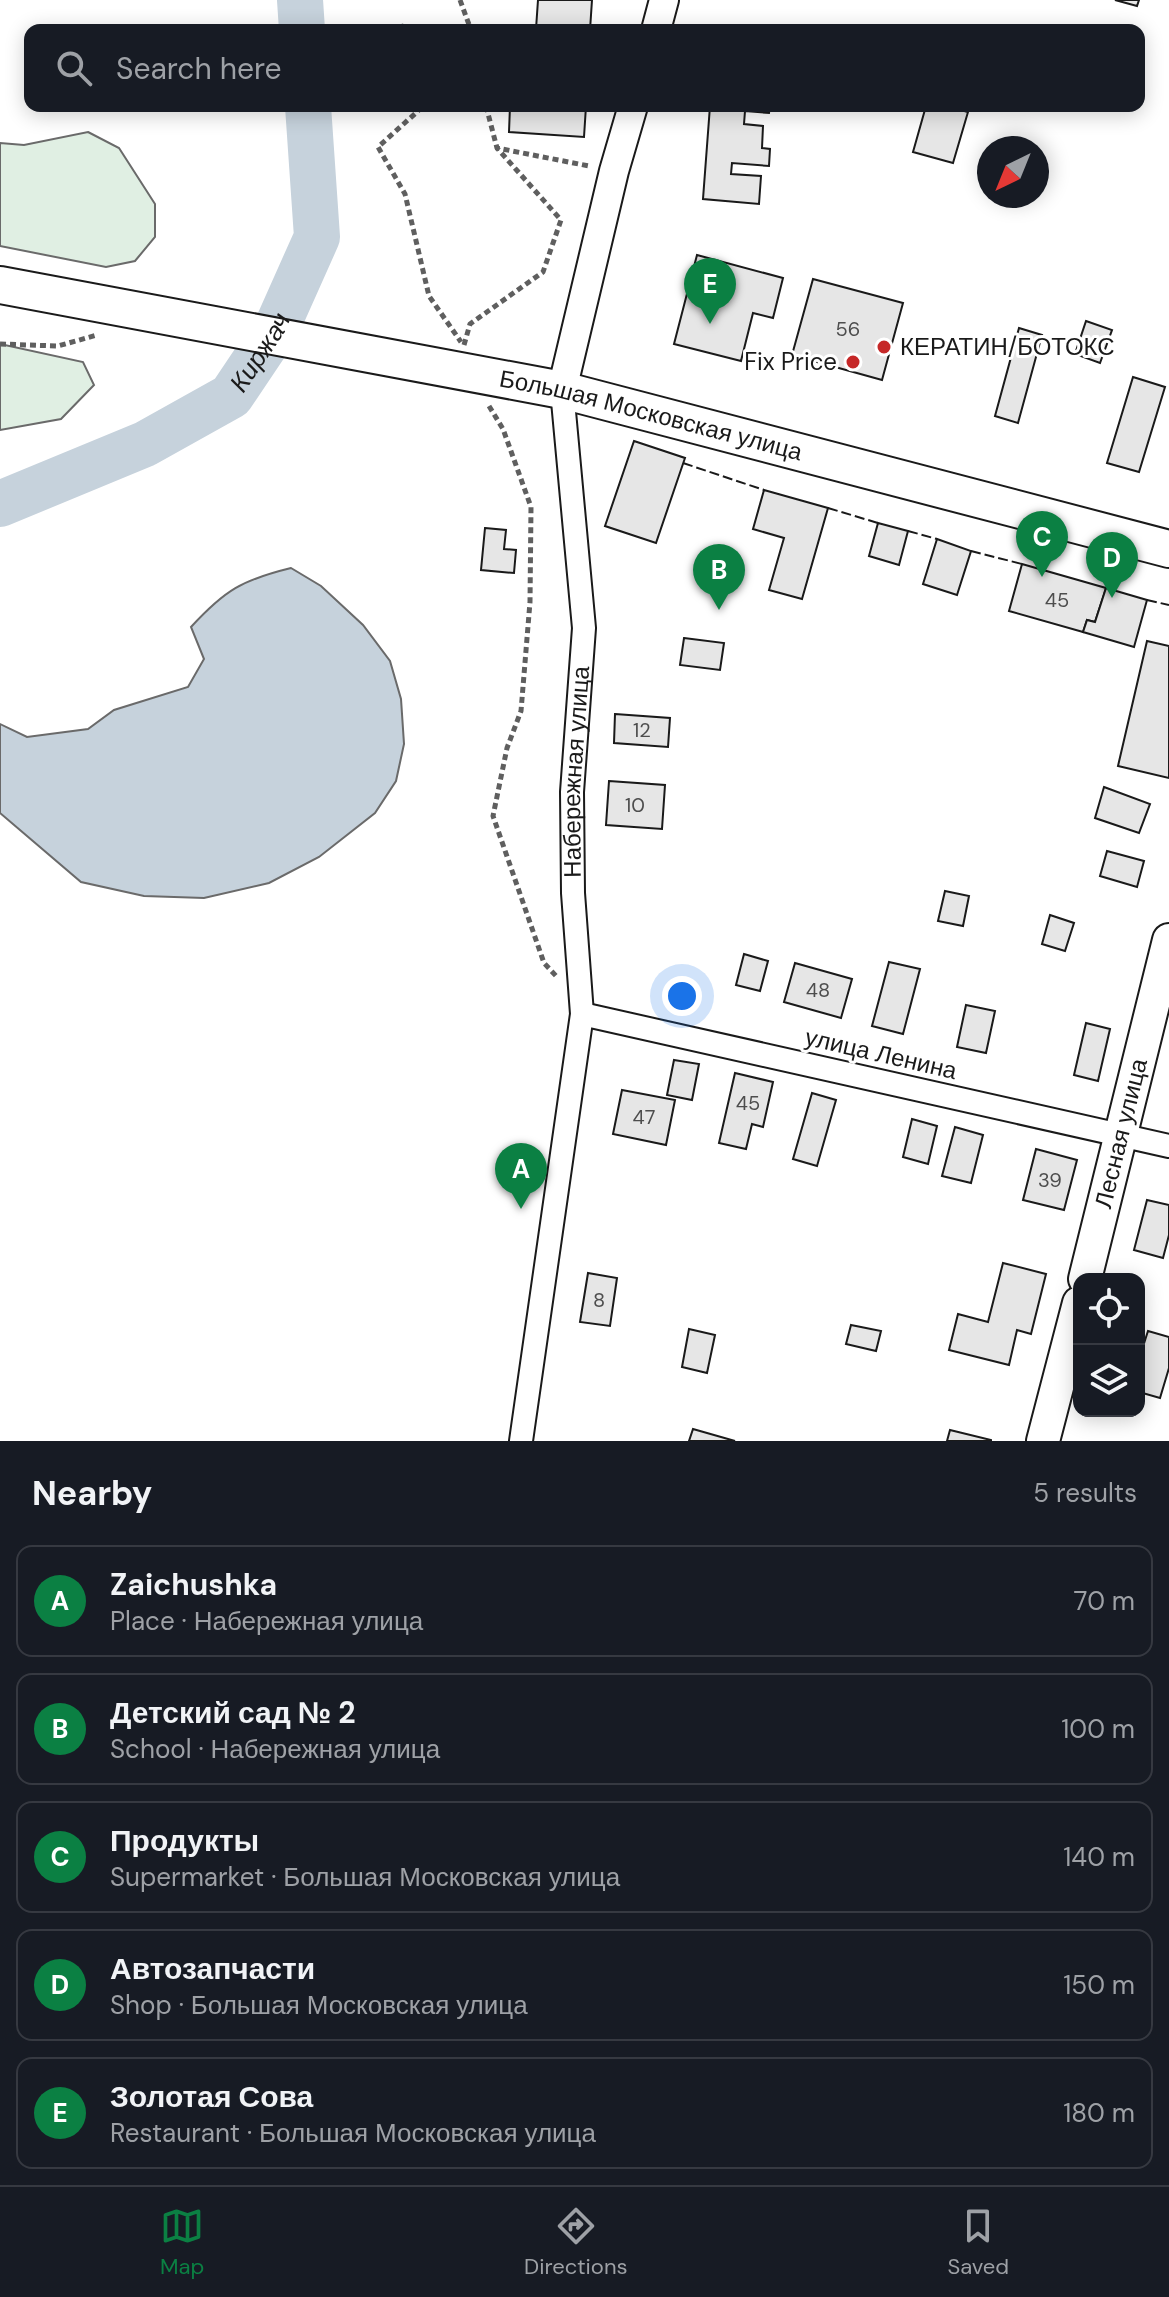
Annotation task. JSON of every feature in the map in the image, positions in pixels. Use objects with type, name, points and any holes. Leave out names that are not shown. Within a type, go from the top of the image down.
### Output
[{"type":"main road","name":"Большая Московская улица","points":[[0,285],[117,321],[455,356],[562,390],[1169,549]]},
{"type":"main road","name":"Лесная улица","points":[[1087,1273],[1169,940]]},
{"type":"main road","points":[[1043,1441],[1073,1326]]},
{"type":"street","points":[[658,24],[664,0]]},
{"type":"street","name":"Набережная улица","points":[[521,1441],[581,1007],[573,893],[572,792],[584,628],[562,390],[614,171],[631,112]]},
{"type":"street","name":"улица Ленина","points":[[581,1007],[1169,1146]]},
{"type":"path","points":[[460,0],[469,24]]},
{"type":"path","points":[[417,112],[378,147],[405,194],[429,296],[455,356]]},
{"type":"path","points":[[455,356],[470,324],[543,272],[561,220],[497,148],[488,112]]},
{"type":"path","points":[[497,148],[614,171]]},
{"type":"path","points":[[0,344],[58,346],[117,321]]},
{"type":"path","points":[[503,429],[531,507],[530,602],[521,711],[507,748],[493,816],[544,963],[581,1007]]},
{"type":"green space","points":[[88,132],[119,148],[155,204],[155,237],[135,261],[106,267],[0,246],[0,143],[24,145]]},
{"type":"green space","points":[[0,344],[83,362],[94,385],[61,419],[0,430]]},
{"type":"shaded area","points":[[291,568],[321,586],[363,625],[390,661],[401,699],[404,744],[396,781],[375,813],[319,857],[269,883],[204,898],[144,896],[81,882],[0,813],[0,724],[27,737],[88,729],[114,710],[188,687],[204,659],[191,627],[235,588]]},
{"type":"building","points":[[538,0],[592,0],[590,24],[536,24]]},
{"type":"building","points":[[1115,0],[1139,0],[1137,6]]},
{"type":"building","points":[[510,112],[586,112],[584,137],[509,132]]},
{"type":"building","points":[[710,112],[745,112],[744,124],[763,126],[762,148],[770,149],[769,166],[732,163],[731,174],[761,176],[759,204],[703,199]]},
{"type":"building","points":[[924,112],[968,112],[953,163],[913,152]]},
{"type":"building","points":[[697,255],[783,278],[773,318],[753,313],[741,361],[674,344]]},
{"type":"building","points":[[813,279],[903,303],[882,380],[792,355]]},
{"type":"building","points":[[1086,321],[1112,330],[1100,363],[1075,354]]},
{"type":"building","points":[[1019,328],[1042,335],[1018,423],[995,416]]},
{"type":"building","points":[[1133,377],[1165,387],[1139,472],[1107,463]]},
{"type":"building","points":[[634,441],[685,458],[656,543],[605,526]]},
{"type":"building","points":[[764,490],[828,508],[802,599],[769,590],[784,538],[753,529]]},
{"type":"building","points":[[878,523],[908,531],[899,565],[869,556]]},
{"type":"building","points":[[485,528],[506,530],[504,549],[516,550],[514,573],[481,570]]},
{"type":"building","points":[[937,539],[971,551],[957,595],[923,584]]},
{"type":"building","points":[[1022,564],[1106,588],[1095,622],[1087,620],[1083,632],[1009,611]]},
{"type":"building","points":[[1106,588],[1147,600],[1134,647],[1083,632],[1087,620],[1095,622]]},
{"type":"building","points":[[684,638],[724,643],[720,670],[680,665]]},
{"type":"building","points":[[1147,641],[1169,646],[1169,778],[1118,766]]},
{"type":"building","points":[[615,714],[670,718],[668,747],[614,743]]},
{"type":"building","points":[[609,781],[665,785],[662,829],[606,825]]},
{"type":"building","points":[[1104,787],[1150,804],[1139,833],[1095,818]]},
{"type":"building","points":[[1107,851],[1144,861],[1137,887],[1100,876]]},
{"type":"building","points":[[945,891],[969,896],[963,926],[938,921]]},
{"type":"building","points":[[1050,915],[1074,923],[1065,951],[1042,944]]},
{"type":"building","points":[[744,954],[768,961],[760,991],[736,985]]},
{"type":"building","points":[[889,962],[920,969],[903,1034],[872,1026]]},
{"type":"building","points":[[795,963],[852,979],[841,1018],[784,1002]]},
{"type":"building","points":[[966,1005],[995,1011],[986,1053],[957,1047]]},
{"type":"building","points":[[1086,1023],[1110,1029],[1098,1081],[1074,1075]]},
{"type":"building","points":[[674,1060],[699,1064],[692,1100],[667,1095]]},
{"type":"building","points":[[735,1073],[773,1082],[763,1127],[752,1124],[746,1149],[719,1143]]},
{"type":"building","points":[[622,1090],[675,1100],[666,1145],[613,1134]]},
{"type":"building","points":[[812,1093],[836,1100],[817,1166],[793,1159]]},
{"type":"building","points":[[912,1119],[937,1126],[928,1164],[903,1157]]},
{"type":"building","points":[[955,1127],[983,1135],[971,1183],[942,1176]]},
{"type":"building","points":[[1036,1149],[1077,1160],[1064,1210],[1023,1200]]},
{"type":"building","points":[[1147,1200],[1169,1205],[1169,1235],[1163,1258],[1134,1250]]},
{"type":"building","points":[[1003,1263],[1046,1274],[1031,1334],[1017,1330],[1009,1365],[949,1350],[958,1314],[988,1322]]},
{"type":"building","points":[[588,1273],[617,1278],[610,1326],[580,1322]]},
{"type":"building","points":[[851,1325],[881,1331],[876,1351],[846,1344]]},
{"type":"building","points":[[689,1329],[715,1335],[707,1373],[682,1367]]},
{"type":"building","points":[[1148,1331],[1169,1337],[1169,1368],[1160,1398],[1145,1394],[1145,1340]]},
{"type":"building","points":[[693,1429],[735,1441],[689,1441]]},
{"type":"building","points":[[950,1430],[991,1440],[991,1441],[947,1441]]},
{"type":"waterway","name":"Киржач","points":[[300,0],[302,24]]},
{"type":"waterway","name":"Киржач","points":[[0,504],[145,444],[231,396],[276,329],[317,237],[308,112]]},
{"type":"fence","points":[[683,463],[764,490]]},
{"type":"fence","points":[[828,508],[878,523]]},
{"type":"fence","points":[[908,531],[937,539]]},
{"type":"fence","points":[[971,551],[1022,564]]},
{"type":"fence","points":[[1147,600],[1169,605]]},
{"type":"place","name":"Золотая Сова","points":[[710,324]]},
{"type":"place","name":"КЕРАТИН/БОТОКС","points":[[884,347]]},
{"type":"place","name":"Fix Price","points":[[853,362]]},
{"type":"place","name":"Продукты","points":[[1042,577]]},
{"type":"place","name":"Автозапчасти","points":[[1112,598]]},
{"type":"place","name":"Детский сад № 2","points":[[719,610]]},
{"type":"place","name":"Zaichushka","points":[[521,1209]]}]
